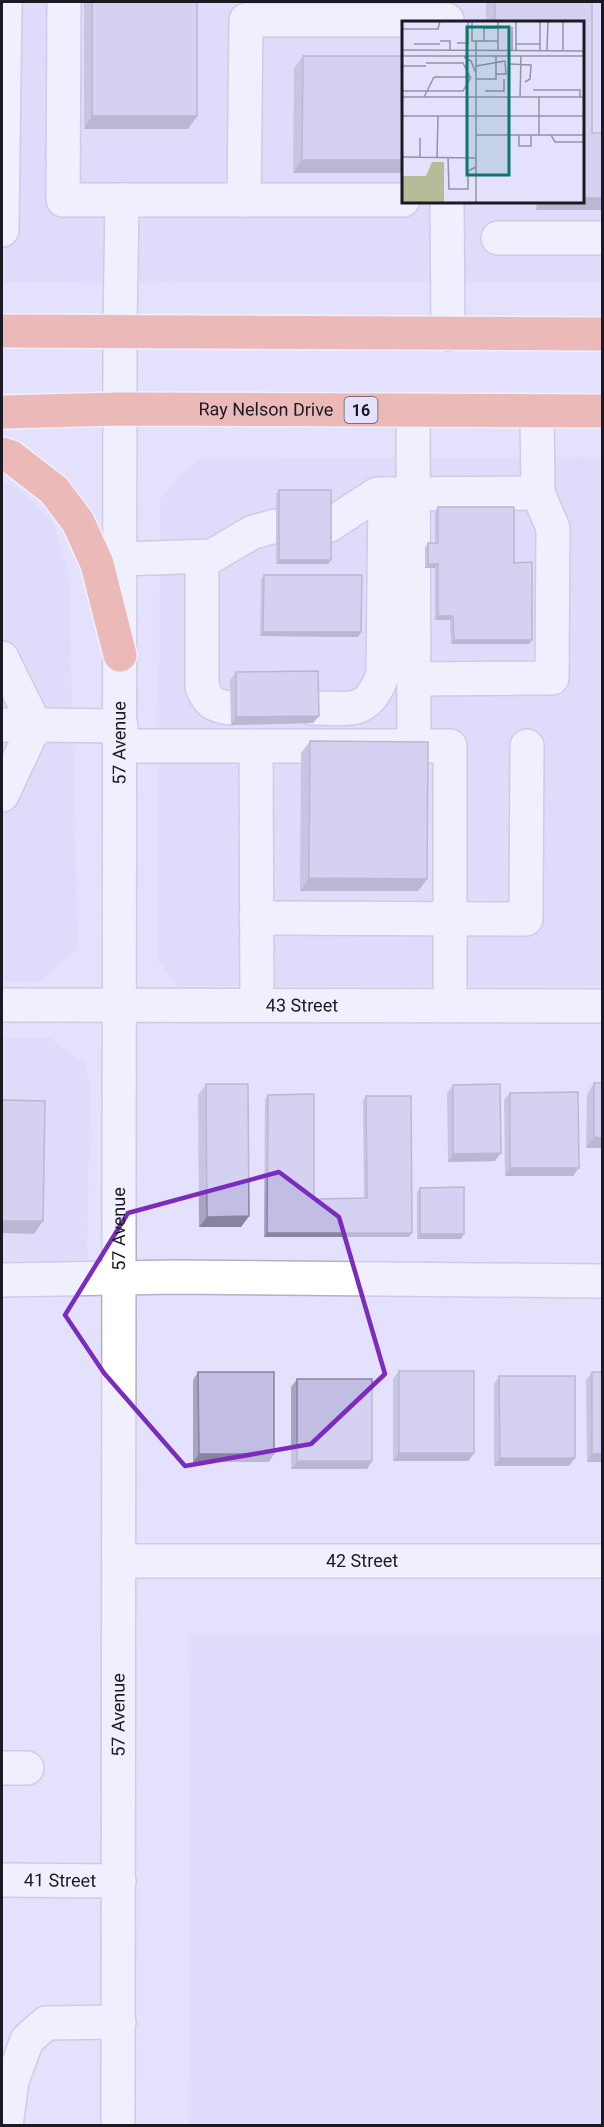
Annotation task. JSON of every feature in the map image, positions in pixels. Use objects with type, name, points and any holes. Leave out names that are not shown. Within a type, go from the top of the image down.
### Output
[{"type":"highway","points":[[2,331],[603,334]]},
{"type":"highway","name":"Ray Nelson Drive","points":[[2,412],[120,409],[603,411]]},
{"type":"highway","points":[[2,454],[11,457],[54,490],[78,522],[97,564],[120,655]]},
{"type":"street","points":[[2,231],[4,2]]},
{"type":"street","points":[[64,2],[63,200],[402,200]]},
{"type":"street","points":[[244,200],[246,20],[447,15]]},
{"type":"street","name":"57 Avenue","points":[[118,2126],[122,200]]},
{"type":"street","points":[[447,202],[447,334]]},
{"type":"street","points":[[498,238],[603,238]]},
{"type":"street","points":[[313,708],[352,708],[366,704],[378,688],[383,674],[399,494],[413,411]]},
{"type":"street","points":[[414,679],[552,678],[553,528],[538,493],[537,411]]},
{"type":"street","points":[[120,559],[212,556],[253,532],[276,526],[328,526],[377,494],[538,493]]},
{"type":"street","points":[[399,494],[414,679],[414,746]]},
{"type":"street","points":[[202,557],[202,687],[207,698],[214,705],[230,708]]},
{"type":"street","points":[[2,658],[35,725]]},
{"type":"street","points":[[2,725],[35,725],[121,736],[256,746],[450,746],[450,1005]]},
{"type":"street","points":[[2,795],[35,725]]},
{"type":"street","points":[[256,746],[257,1005]]},
{"type":"street","points":[[256,918],[526,919],[527,746]]},
{"type":"street","name":"43 Street","points":[[2,1005],[603,1006]]},
{"type":"street","points":[[2,1280],[175,1277],[603,1281]]},
{"type":"street","name":"42 Street","points":[[120,1561],[603,1561]]},
{"type":"street","name":"41 Street","points":[[2,1880],[119,1881]]},
{"type":"street","points":[[6,2126],[12,2081],[27,2040],[45,2023],[118,2022]]},
{"type":"highlighted area","points":[[279,1172],[339,1217],[385,1374],[311,1444],[185,1466],[104,1373],[65,1315],[128,1213]]},
{"type":"shaded area","points":[[2,2],[602,2],[602,282],[2,283]]},
{"type":"shaded area","points":[[602,457],[602,986],[177,986],[158,961],[160,500],[178,476],[199,459]]},
{"type":"shaded area","points":[[2,481],[21,490],[53,522],[69,575],[78,948],[40,982],[2,982]]},
{"type":"shaded area","points":[[2,1038],[50,1038],[84,1063],[90,1083],[87,1261],[2,1261]]},
{"type":"shaded area","points":[[191,1633],[602,1633],[602,2125],[189,2125]]},
{"type":"building","points":[[92,2],[197,2],[197,116],[92,116]]},
{"type":"building","points":[[495,2],[592,2],[592,133],[603,133],[603,198],[583,198],[583,21],[495,21]]},
{"type":"building","points":[[303,56],[402,56],[402,160],[302,160]]},
{"type":"building","points":[[279,490],[331,490],[331,560],[279,560]]},
{"type":"building","points":[[438,507],[514,507],[514,563],[532,562],[532,640],[454,640],[453,616],[438,616],[438,564],[428,564],[428,543],[438,543]]},
{"type":"building","points":[[264,575],[362,575],[361,632],[263,632]]},
{"type":"building","points":[[318,671],[319,716],[236,717],[236,672]]},
{"type":"building","points":[[310,741],[428,742],[427,879],[309,878]]},
{"type":"building","points":[[594,1083],[603,1083],[603,1138],[594,1137]]},
{"type":"building","points":[[206,1084],[248,1084],[249,1216],[207,1217]]},
{"type":"building","points":[[500,1084],[501,1153],[453,1154],[453,1085]]},
{"type":"building","points":[[578,1092],[579,1168],[510,1168],[510,1093]]},
{"type":"building","points":[[314,1094],[314,1199],[367,1198],[366,1096],[411,1096],[412,1233],[267,1233],[268,1095]]},
{"type":"building","points":[[2,1100],[45,1101],[43,1221],[2,1221]]},
{"type":"building","points":[[464,1187],[464,1234],[420,1234],[420,1188]]},
{"type":"building","points":[[399,1371],[474,1371],[474,1453],[399,1453]]},
{"type":"building","points":[[198,1372],[274,1372],[274,1454],[199,1454]]},
{"type":"building","points":[[592,1372],[603,1372],[603,1454],[592,1454]]},
{"type":"building","points":[[499,1376],[575,1376],[575,1458],[500,1458]]},
{"type":"building","points":[[297,1379],[372,1379],[372,1461],[297,1461]]}]
